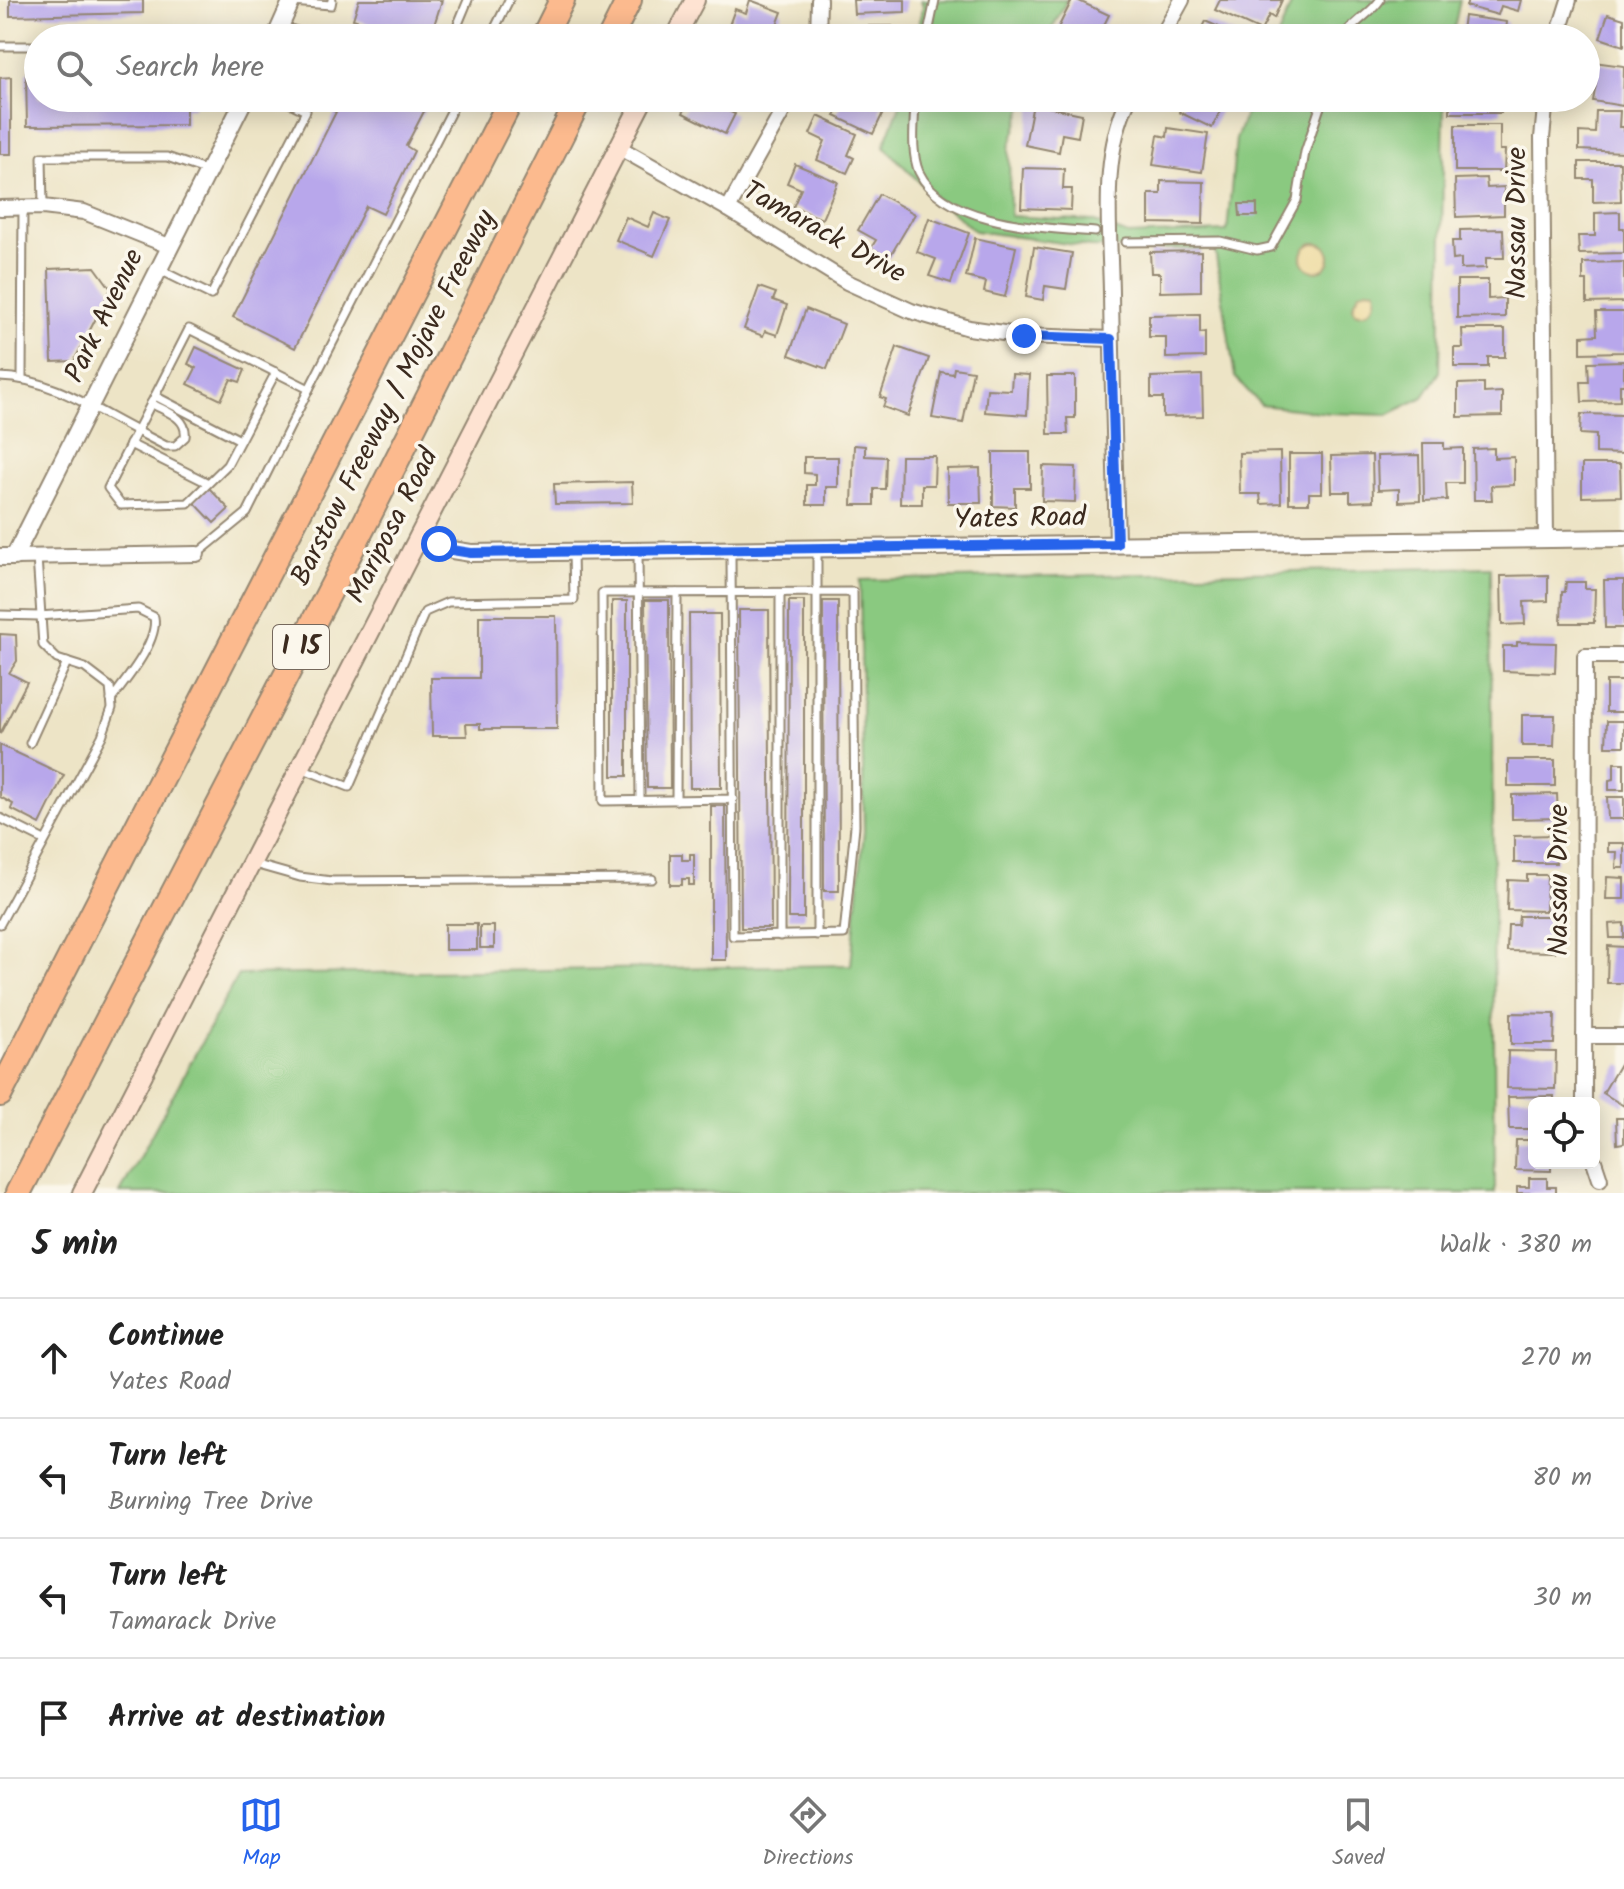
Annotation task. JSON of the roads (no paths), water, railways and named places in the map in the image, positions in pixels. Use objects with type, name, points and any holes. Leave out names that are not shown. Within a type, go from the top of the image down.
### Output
[{"type":"highway","points":[[550,24],[562,0]]},
{"type":"highway","points":[[617,24],[629,0]]},
{"type":"highway","name":"Barstow Freeway / Mojave Freeway","points":[[0,1094],[505,112]]},
{"type":"highway","name":"Barstow Freeway / Mojave Freeway","points":[[18,1193],[364,525],[573,112]]},
{"type":"main road","points":[[682,24],[695,0]]},
{"type":"main road","name":"Mariposa Road","points":[[82,1193],[637,112]]},
{"type":"street","points":[[818,24],[819,0]]},
{"type":"street","points":[[1169,24],[1182,0]]},
{"type":"street","points":[[1561,24],[1569,0]]},
{"type":"street","points":[[282,24],[292,1]]},
{"type":"street","name":"Park Avenue","points":[[7,557],[89,406],[238,112]]},
{"type":"street","points":[[728,209],[782,112]]},
{"type":"street","points":[[1117,544],[1110,173],[1122,112]]},
{"type":"street","name":"Nassau Drive","points":[[1545,112],[1542,138],[1546,539]]},
{"type":"street","name":"Tamarack Drive","points":[[618,147],[728,209],[847,282],[911,311],[969,328],[1024,336],[1111,339]]},
{"type":"street","points":[[0,208],[43,207],[84,212],[169,246]]},
{"type":"street","name":"Yates Road","points":[[419,535],[452,550],[471,553],[1624,538]]},
{"type":"street","points":[[7,557],[197,554]]},
{"type":"street","name":"Nassau Drive","points":[[1584,1097],[1585,656],[1624,656]]},
{"type":"street","points":[[1584,1036],[1624,1036]]},
{"type":"street","points":[[1597,1169],[1600,1179]]},
{"type":"lane","points":[[292,1],[331,5],[332,0]]},
{"type":"lane","points":[[458,24],[468,0]]},
{"type":"lane","points":[[497,24],[509,0]]},
{"type":"lane","points":[[930,24],[935,0]]},
{"type":"lane","points":[[1354,24],[1371,12],[1380,0]]},
{"type":"lane","points":[[0,46],[24,46]]},
{"type":"lane","points":[[158,269],[211,295],[305,112]]},
{"type":"lane","points":[[197,554],[247,513],[451,112]]},
{"type":"lane","points":[[915,112],[916,164],[925,182],[942,197],[967,211],[1022,226],[1095,232]]},
{"type":"lane","points":[[1126,242],[1220,241],[1257,250],[1271,247],[1297,200],[1305,152],[1318,112]]},
{"type":"lane","points":[[43,207],[42,157],[167,157],[208,171]]},
{"type":"lane","points":[[22,378],[23,208]]},
{"type":"lane","points":[[276,372],[227,465],[188,503],[121,505],[108,488],[189,329],[276,372],[309,389]]},
{"type":"lane","points":[[0,377],[22,378],[89,406],[166,446],[175,446],[185,437],[187,427],[153,400]]},
{"type":"lane","points":[[153,400],[181,409],[240,440]]},
{"type":"lane","points":[[130,444],[208,483]]},
{"type":"lane","points":[[817,548],[817,935]]},
{"type":"lane","points":[[731,549],[731,593],[733,799],[733,936],[844,934],[855,810],[853,592],[780,593],[731,593],[602,593],[603,801],[733,799]]},
{"type":"lane","points":[[638,551],[640,800]]},
{"type":"lane","points":[[301,768],[349,787],[425,612],[448,602],[574,600],[573,552]]},
{"type":"lane","points":[[0,924],[102,736],[112,708],[110,687],[101,678],[85,668],[57,659],[43,645],[37,557]]},
{"type":"lane","points":[[676,800],[677,593]]},
{"type":"lane","points":[[780,593],[780,936]]},
{"type":"lane","points":[[0,615],[39,616],[138,609],[154,617],[156,628],[133,671],[111,700]]},
{"type":"lane","points":[[30,743],[67,662]]},
{"type":"lane","points":[[0,818],[44,840]]},
{"type":"lane","points":[[252,863],[300,877],[332,881],[652,879]]}]
